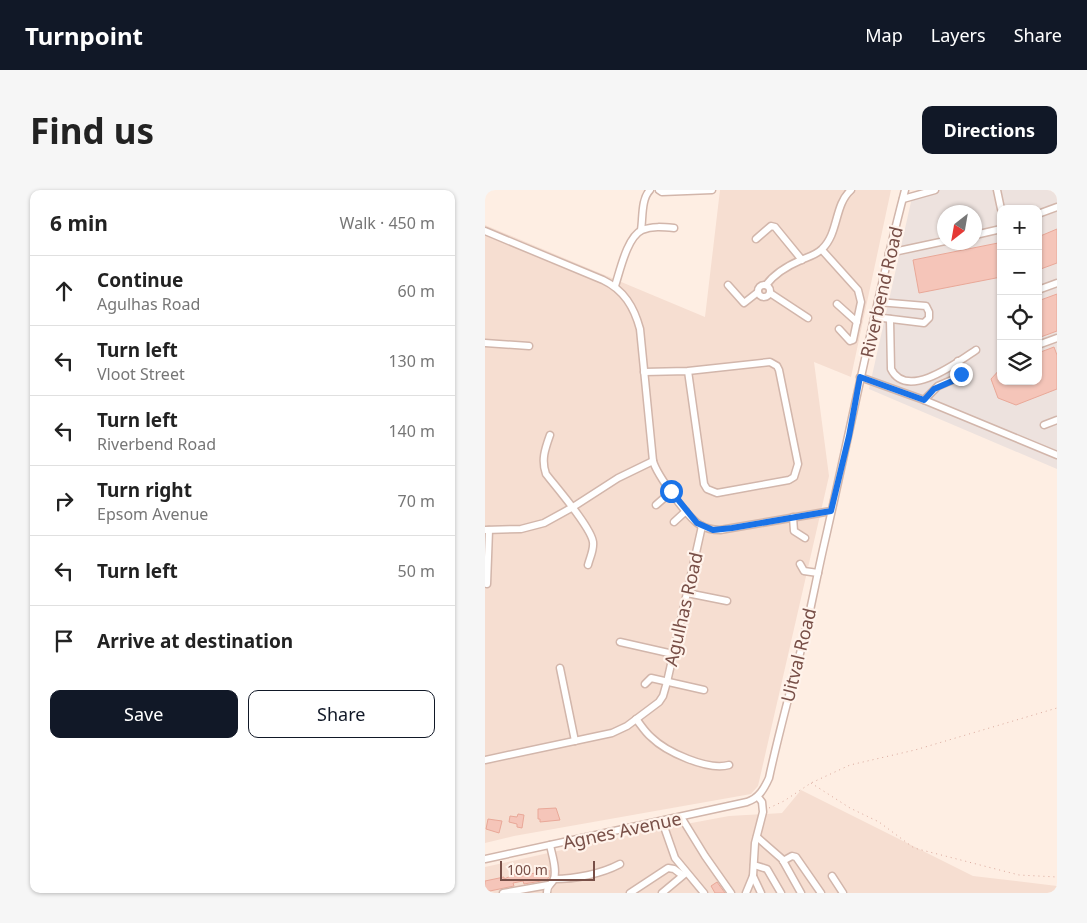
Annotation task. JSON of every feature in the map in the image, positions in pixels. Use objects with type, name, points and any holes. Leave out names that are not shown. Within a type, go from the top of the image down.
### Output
[{"type":"street","points":[[615,286],[630,243],[641,230],[644,200],[649,190]]},
{"type":"street","points":[[659,190],[662,192],[712,190]]},
{"type":"street","points":[[728,285],[744,302],[758,292],[761,286],[766,285],[775,275],[822,250],[834,231],[843,199],[851,190]]},
{"type":"street","name":"Riverbend Road","points":[[831,511],[849,436],[860,377],[903,199],[903,190]]},
{"type":"street","points":[[903,199],[935,190]]},
{"type":"street","points":[[997,190],[1000,205]]},
{"type":"street","points":[[1042,212],[1057,206]]},
{"type":"street","points":[[756,239],[771,226],[775,227],[802,260]]},
{"type":"street","points":[[641,230],[655,227],[674,228]]},
{"type":"street","points":[[982,233],[997,230]]},
{"type":"street","points":[[485,231],[603,280],[615,286],[623,293],[637,317],[641,337],[653,462],[656,470],[686,511],[702,526],[713,530],[720,530],[831,511]]},
{"type":"street","points":[[889,253],[937,243]]},
{"type":"street","points":[[822,250],[858,290],[861,302],[854,338],[850,341],[839,329]]},
{"type":"street","points":[[1042,288],[1057,282]]},
{"type":"street","points":[[766,285],[770,288],[771,293],[808,318]]},
{"type":"street","points":[[758,292],[763,298],[771,293]]},
{"type":"street","points":[[875,317],[923,323],[928,320],[929,312],[926,306],[878,302]]},
{"type":"street","points":[[837,304],[857,322]]},
{"type":"street","points":[[890,319],[891,368],[898,376],[909,381],[921,380],[939,374],[976,350]]},
{"type":"street","points":[[1042,344],[1057,338]]},
{"type":"street","points":[[485,343],[529,346]]},
{"type":"street","points":[[924,400],[934,389],[959,377],[961,374],[958,361]]},
{"type":"street","points":[[644,372],[688,372],[770,362],[777,366],[797,464],[794,477],[789,480],[717,493],[707,489],[703,484],[688,372]]},
{"type":"street","points":[[860,377],[924,400],[1057,455]]},
{"type":"street","points":[[1045,425],[1057,420]]},
{"type":"street","points":[[550,436],[542,462],[543,468],[573,507],[592,537],[593,549],[588,565]]},
{"type":"street","points":[[487,584],[487,530],[521,529],[538,526],[573,507],[635,468],[653,462]]},
{"type":"street","points":[[656,505],[671,491]]},
{"type":"street","points":[[673,522],[686,511]]},
{"type":"street","name":"Uitval Road","points":[[758,797],[769,778],[831,511]]},
{"type":"street","points":[[793,517],[794,531],[805,538]]},
{"type":"street","name":"Agulhas Road","points":[[485,760],[617,731],[659,702],[667,682],[702,526]]},
{"type":"street","points":[[800,564],[804,571],[818,573]]},
{"type":"street","points":[[687,593],[727,600]]},
{"type":"street","points":[[620,642],[673,654]]},
{"type":"street","points":[[559,668],[575,741]]},
{"type":"street","points":[[645,684],[651,678],[704,690]]},
{"type":"street","points":[[636,719],[651,738],[670,750],[710,766],[729,765]]},
{"type":"street","points":[[746,893],[753,876],[757,837],[763,812],[763,807],[758,797]]},
{"type":"street","name":"Agnes Avenue","points":[[485,859],[681,817],[747,802],[758,797]]},
{"type":"street","points":[[681,817],[731,893]]},
{"type":"street","points":[[662,821],[675,858],[684,874],[699,892]]},
{"type":"street","points":[[757,837],[783,861],[801,893]]},
{"type":"street","points":[[549,845],[554,879]]},
{"type":"street","points":[[783,861],[792,856],[796,857],[821,893]]},
{"type":"street","points":[[503,893],[548,885],[554,879],[577,877],[606,870],[620,864]]},
{"type":"street","points":[[754,865],[767,869],[781,893]]},
{"type":"street","points":[[630,893],[668,868],[684,874]]},
{"type":"street","points":[[662,893],[684,874]]},
{"type":"street","points":[[753,876],[761,893]]},
{"type":"street","points":[[832,876],[843,893]]},
{"type":"street","points":[[547,893],[548,885]]},
{"type":"path","points":[[763,812],[785,801],[811,783],[850,765],[915,750],[1057,708]]},
{"type":"path","points":[[811,783],[850,808],[879,822],[914,848],[1019,875],[1057,877]]},
{"type":"shaded area","points":[[720,190],[891,190],[851,377],[814,362],[829,476],[758,786],[751,794],[514,836],[485,843],[485,225],[705,317]]},
{"type":"shaded area","points":[[920,190],[1057,190],[1057,469],[869,389],[913,193]]},
{"type":"shaded area","points":[[801,790],[973,876],[1057,886],[1057,893],[485,893],[485,867],[643,832],[729,816],[782,813]]},
{"type":"building","points":[[1057,229],[1057,263],[1042,269],[1042,250],[1042,235]]},
{"type":"building","points":[[997,243],[997,278],[919,293],[913,260],[963,250],[982,250],[982,246]]},
{"type":"building","points":[[1057,294],[1057,331],[1042,337],[1042,300]]},
{"type":"building","points":[[1054,347],[1057,355],[1057,389],[1016,405],[998,398],[991,379],[997,372],[997,385],[1042,385],[1042,352]]},
{"type":"building","points":[[556,808],[560,820],[540,822],[540,819],[538,819],[538,809]]},
{"type":"building","points":[[518,814],[524,815],[522,828],[517,827],[517,824],[509,822],[510,816],[517,817]]},
{"type":"building","points":[[488,819],[502,821],[499,833],[486,829]]},
{"type":"building","points":[[549,870],[547,880],[524,884],[523,881],[513,883],[514,886],[485,892],[485,881],[504,877],[504,879],[520,872],[521,876]]},
{"type":"building","points":[[717,882],[725,893],[715,893],[711,886]]},
{"type":"route","points":[[671,491],[691,518],[705,528],[713,530],[831,511],[849,436],[860,377],[924,400],[938,386],[957,379],[961,374]]}]
